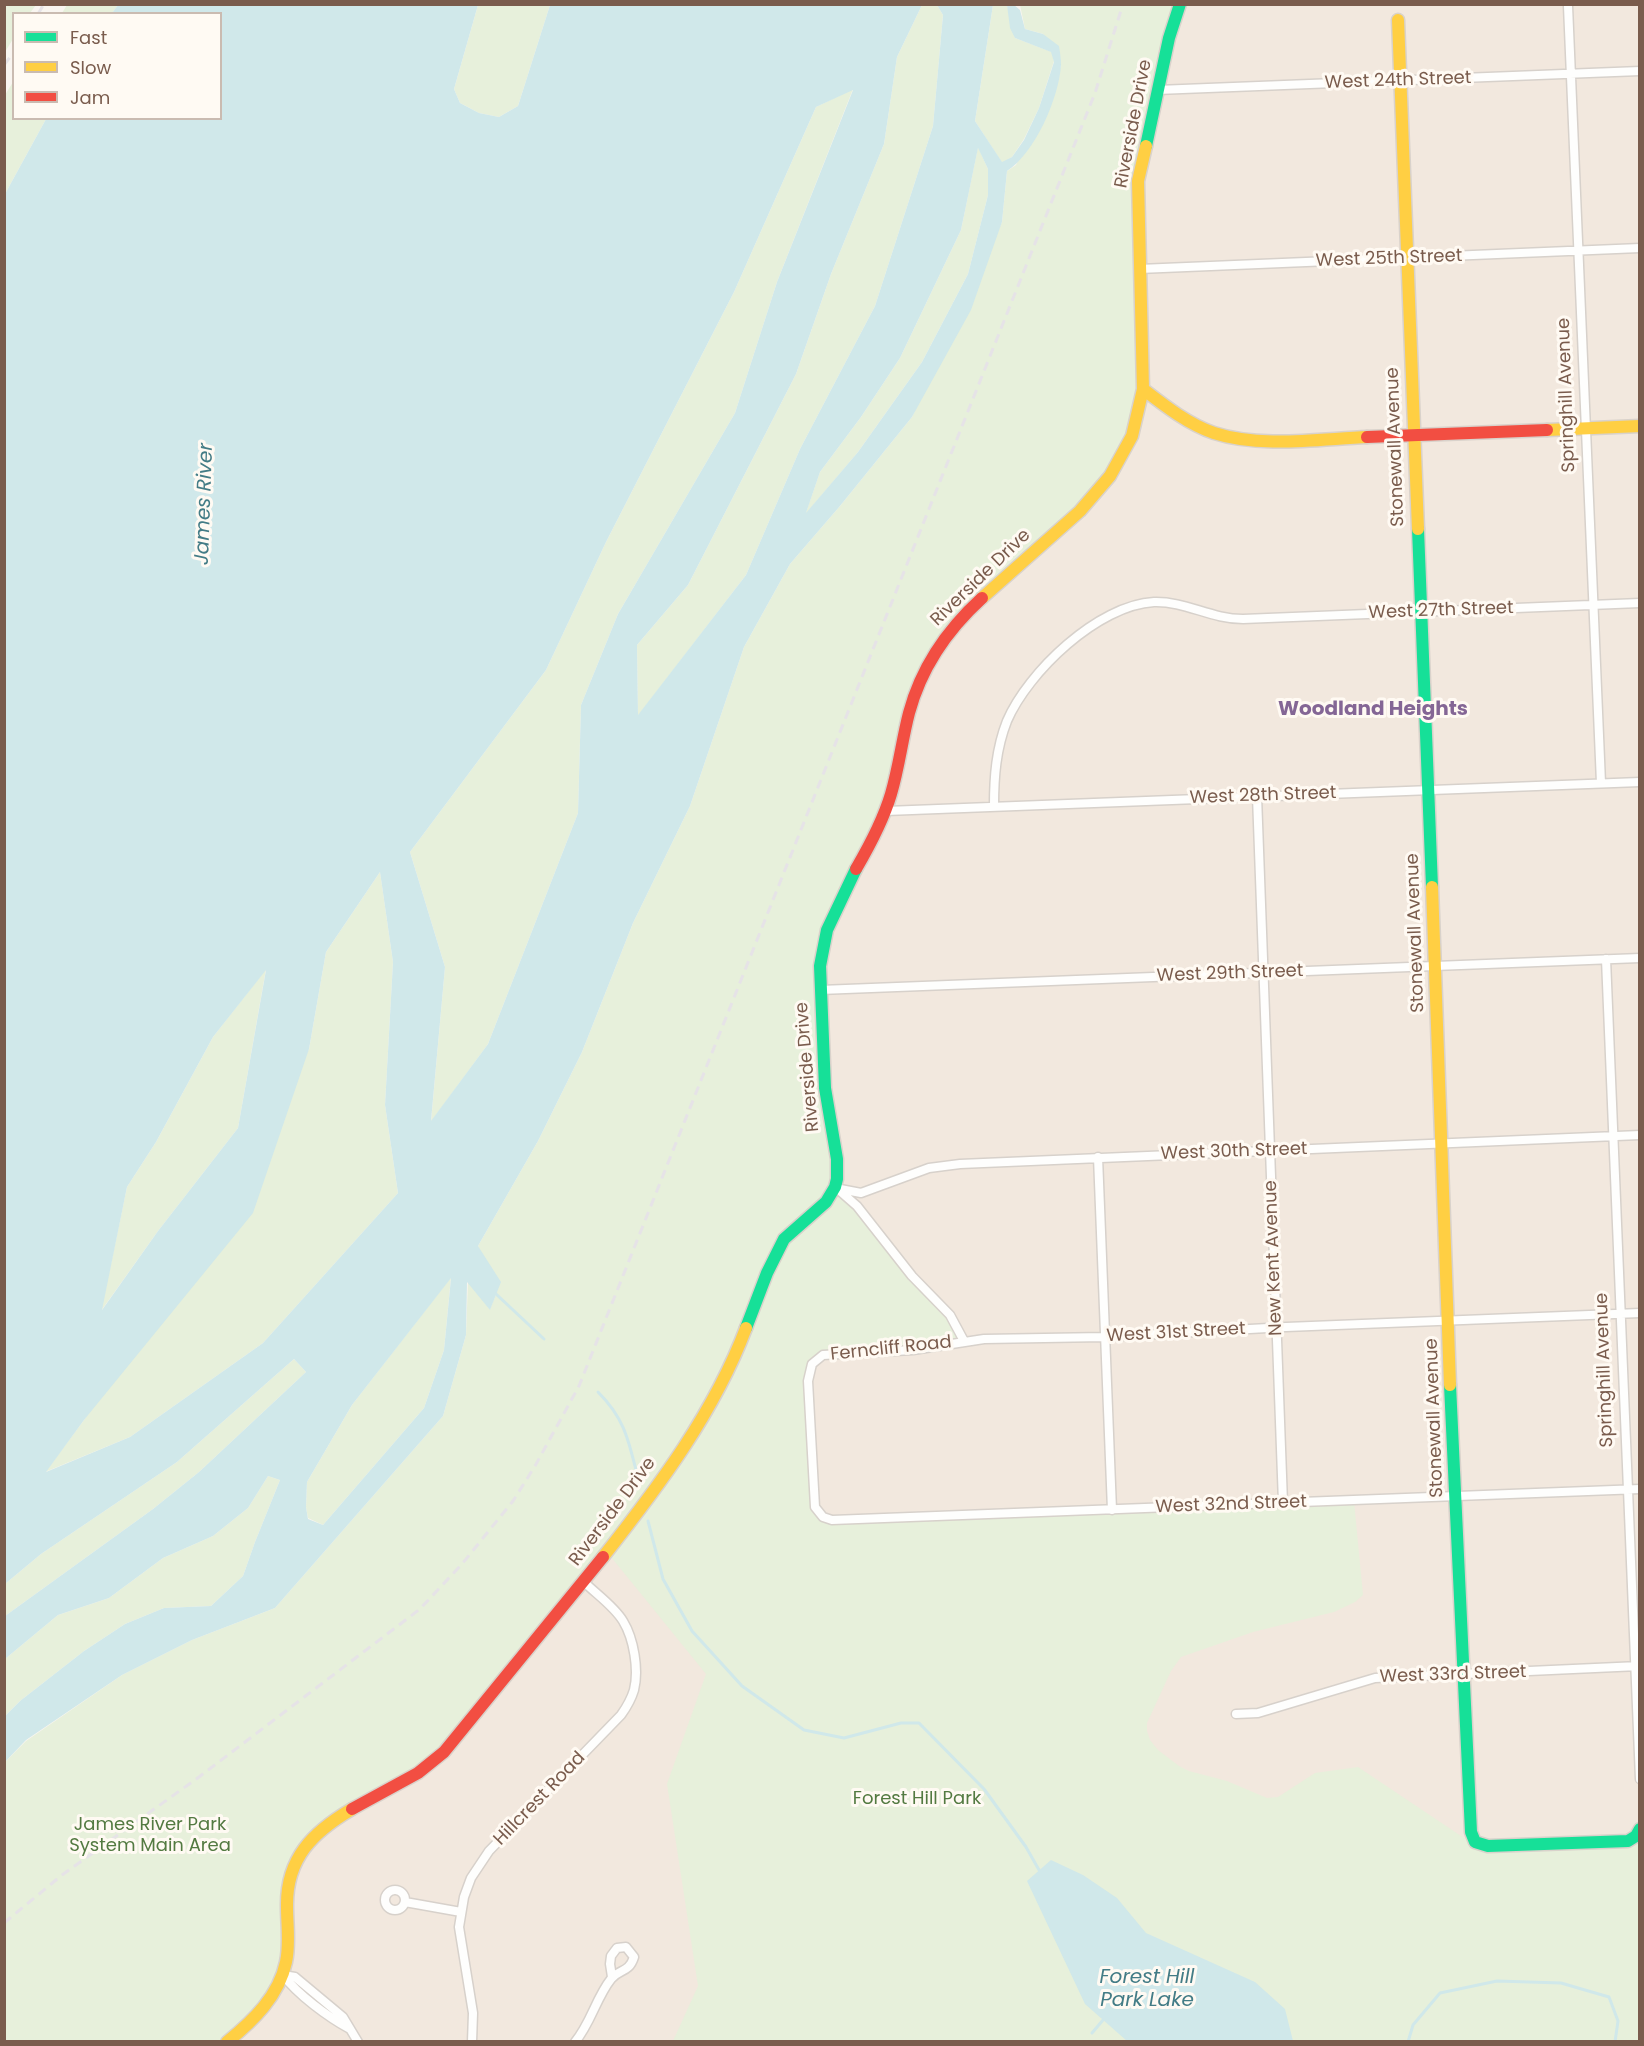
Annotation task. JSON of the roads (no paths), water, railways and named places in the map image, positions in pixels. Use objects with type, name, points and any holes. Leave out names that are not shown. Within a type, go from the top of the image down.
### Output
[{"type":"street","name":"Riverside Drive","points":[[227,2042],[255,2019],[268,2003],[283,1975],[288,1949],[285,1905],[287,1885],[291,1871],[304,1849],[330,1822],[345,1812],[433,1763],[463,1730],[583,1581],[667,1473],[701,1419],[732,1362],[784,1239],[798,1224],[822,1205],[835,1188],[838,1171],[825,1097],[820,990],[821,959],[825,937],[886,811],[912,702],[934,653],[963,616],[1092,499],[1121,460],[1132,437],[1140,415],[1143,389],[1138,181],[1157,90],[1180,4]]},
{"type":"street","name":"Springhill Avenue","points":[[1568,6],[1601,783]]},
{"type":"street","name":"Stonewall Avenue","points":[[1398,21],[1451,1408],[1471,1832],[1475,1842],[1488,1846],[1622,1841],[1638,1832]]},
{"type":"street","name":"West 24th Street","points":[[1157,90],[1640,71]]},
{"type":"street","name":"West 25th Street","points":[[1139,269],[1640,248]]},
{"type":"street","points":[[1143,389],[1194,425],[1215,434],[1267,441],[1640,426]]},
{"type":"street","name":"West 27th Street","points":[[994,806],[996,758],[1017,702],[1046,665],[1094,623],[1128,606],[1153,602],[1179,604],[1223,618],[1243,619],[1640,603]]},
{"type":"street","name":"West 28th Street","points":[[886,811],[1640,782]]},
{"type":"street","name":"New Kent Avenue","points":[[1257,796],[1283,1503]]},
{"type":"street","name":"West 29th Street","points":[[820,990],[1640,958]]},
{"type":"street","name":"Springhill Avenue","points":[[1606,959],[1640,1779]]},
{"type":"street","name":"West 30th Street","points":[[835,1188],[853,1193],[867,1192],[914,1172],[935,1166],[1098,1157],[1640,1135]]},
{"type":"street","points":[[1098,1157],[1112,1510]]},
{"type":"street","name":"Ferncliff Road","points":[[824,1517],[817,1511],[815,1503],[809,1403],[808,1374],[815,1360],[827,1354],[913,1350],[964,1341],[950,1315],[912,1276],[857,1206],[835,1188]]},
{"type":"street","name":"West 31st Street","points":[[964,1341],[1104,1337],[1277,1327],[1640,1312]]},
{"type":"street","name":"West 32nd Street","points":[[824,1517],[839,1520],[1640,1489]]},
{"type":"street","name":"Hillcrest Road","points":[[472,2042],[473,2013],[459,1927],[460,1912],[471,1878],[489,1851],[621,1715],[634,1691],[634,1663],[628,1631],[617,1613],[583,1581]]},
{"type":"street","name":"West 33rd Street","points":[[1236,1714],[1257,1713],[1375,1678],[1637,1666]]},
{"type":"street","points":[[405,1902],[460,1912]]},
{"type":"street","points":[[283,1975],[291,1985],[350,2030],[358,2042]]},
{"type":"street","points":[[575,2042],[612,1977]]},
{"type":"water","name":"James River","points":[[118,5],[478,5],[454,89],[460,103],[479,113],[499,117],[518,106],[550,5],[922,5],[897,57],[884,144],[831,274],[796,374],[688,585],[637,645],[638,715],[746,575],[800,449],[875,306],[933,126],[943,15],[937,5],[993,5],[975,121],[1002,162],[1012,157],[1024,140],[1039,108],[1054,62],[1051,52],[1015,38],[1010,28],[1007,5],[1014,5],[1020,10],[1025,29],[1043,34],[1059,46],[1061,65],[1056,93],[1036,138],[1017,163],[1007,171],[1002,222],[971,310],[912,417],[790,564],[744,647],[690,806],[633,923],[582,1052],[538,1141],[478,1246],[501,1282],[490,1310],[467,1282],[466,1335],[443,1416],[275,1608],[192,1640],[122,1675],[26,1740],[5,1762],[5,1716],[20,1701],[84,1651],[125,1624],[164,1608],[211,1606],[243,1576],[280,1480],[268,1476],[248,1508],[213,1536],[163,1558],[109,1598],[58,1615],[5,1659],[5,1616],[153,1509],[199,1472],[306,1372],[294,1359],[177,1462],[41,1554],[5,1584],[5,194],[45,120],[222,120],[222,12],[113,12]],"holes":[[[853,90],[777,282],[735,413],[618,614],[581,705],[578,813],[488,1044],[431,1121],[445,967],[410,852],[546,670],[606,542],[734,292],[816,107]],[[978,148],[988,169],[988,195],[968,274],[922,362],[858,452],[806,513],[820,472],[861,417],[900,358],[961,230]],[[380,872],[393,962],[385,1105],[398,1193],[263,1343],[130,1437],[46,1472],[84,1420],[253,1213],[309,1049],[326,952]],[[266,970],[238,1128],[158,1231],[102,1310],[127,1187],[156,1142],[213,1037]],[[451,1278],[444,1350],[424,1408],[323,1525],[308,1519],[307,1482],[352,1405]]]},
{"type":"water","name":"Forest Hill Park Lake","points":[[1051,1860],[1083,1875],[1117,1898],[1146,1933],[1255,1982],[1285,2009],[1293,2041],[1127,2041],[1085,2004],[1027,1881]]},
{"type":"waterway","points":[[496,1294],[544,1339]]},
{"type":"waterway","points":[[598,1392],[621,1423],[639,1482]]},
{"type":"waterway","points":[[648,1521],[663,1579],[692,1631],[742,1686],[804,1730],[844,1738],[901,1723],[919,1723],[984,1789],[1026,1847],[1039,1870]]},
{"type":"waterway","points":[[1408,2042],[1413,2025],[1440,1993],[1497,1981],[1561,1983],[1609,1997],[1618,2021],[1615,2042]]},
{"type":"waterway","points":[[1092,2033],[1103,2020]]},
{"type":"railway","points":[[39,12],[44,4]]},
{"type":"railway","points":[[4,1923],[62,1875],[199,1777],[420,1609],[462,1564],[513,1501],[535,1466],[579,1386],[1095,93],[1123,4]]},
{"type":"railway","points":[[4,65],[12,55]]},
{"type":"district","name":"Woodland Heights","points":[[1373,710]]},
{"type":"park label","name":"Forest Hill Park","points":[[917,1799]]},
{"type":"park label","name":"James River Park System Main Area","points":[[150,1835]]}]
